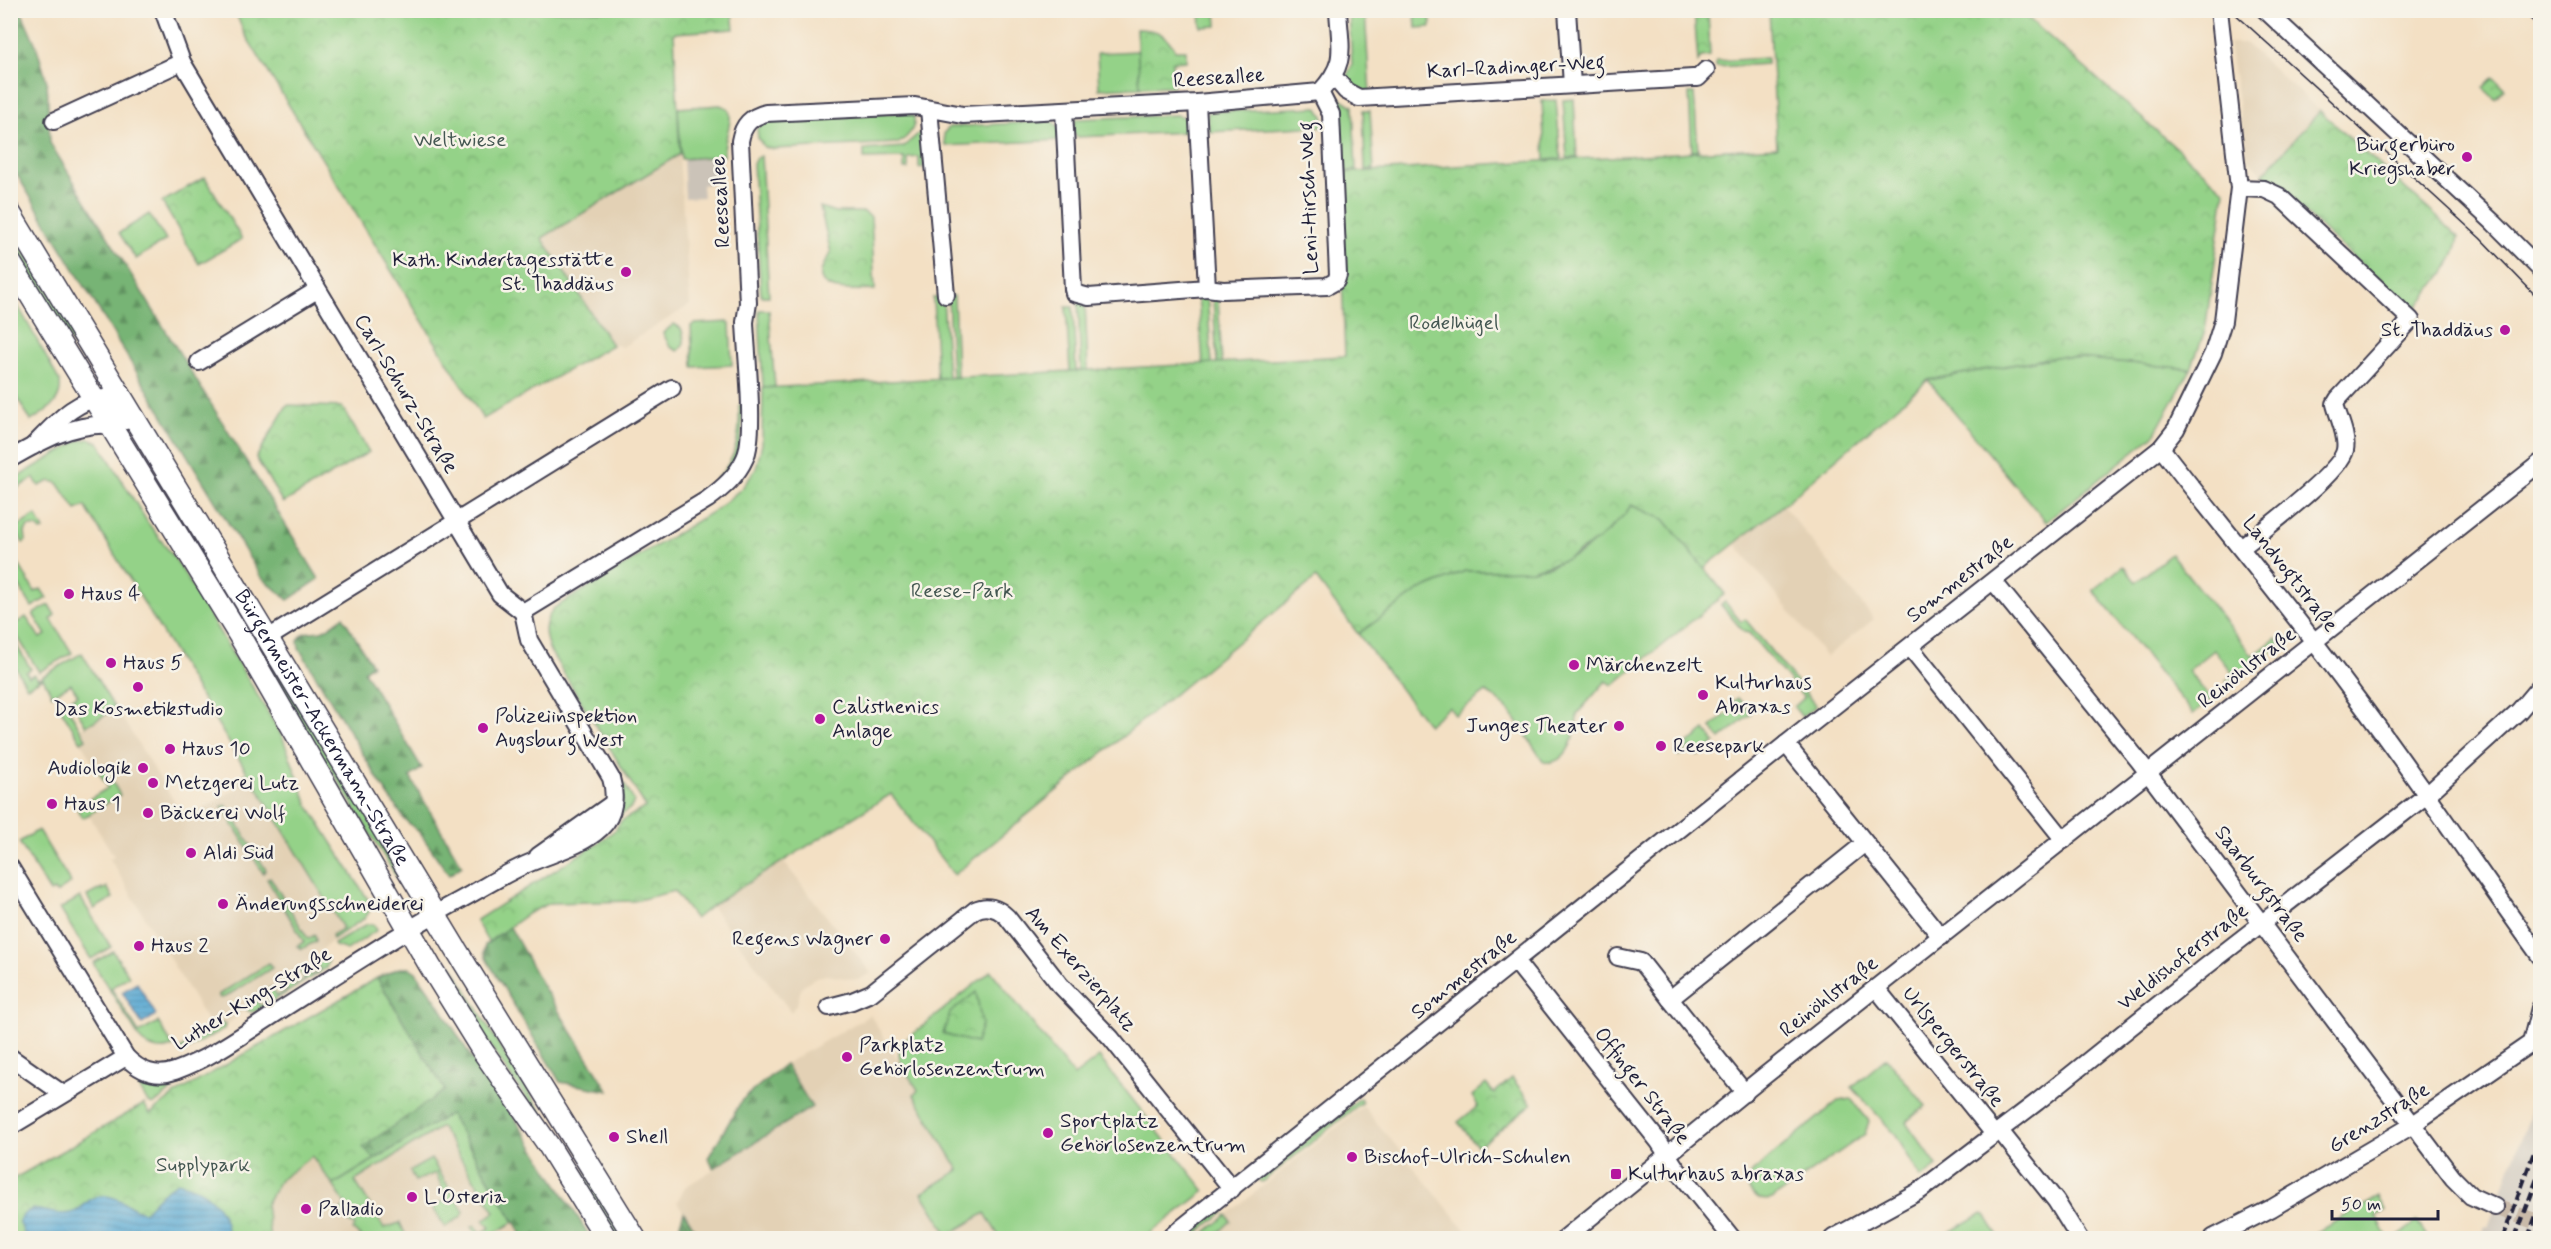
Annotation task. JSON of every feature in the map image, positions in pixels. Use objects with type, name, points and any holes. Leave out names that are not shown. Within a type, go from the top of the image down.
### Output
[{"type":"main road","name":"Bürgermeister-Ackermann-Straße","points":[[10,213],[435,915],[635,1239]]},
{"type":"main road","name":"Bürgermeister-Ackermann-Straße","points":[[10,262],[239,635],[409,931],[482,1050],[549,1146],[606,1239]]},
{"type":"street","name":"Carl-Schurz-Straße","points":[[163,10],[182,62],[317,290],[500,594],[523,612]]},
{"type":"street","points":[[1320,92],[1339,68],[1338,10]]},
{"type":"street","points":[[1567,10],[1572,85]]},
{"type":"street","points":[[2161,448],[2181,419],[2213,353],[2223,321],[2239,188],[2219,10]]},
{"type":"street","points":[[2250,10],[2271,16],[2541,268]]},
{"type":"street","points":[[2534,10],[2541,15]]},
{"type":"street","points":[[54,121],[182,62]]},
{"type":"street","name":"Karl-Radinger-Weg","points":[[1334,77],[1346,91],[1359,98],[1698,78],[1706,70]]},
{"type":"street","name":"Reeseallee","points":[[523,612],[708,499],[730,481],[746,457],[750,436],[745,322],[748,303],[740,141],[744,125],[755,116],[766,113],[915,106],[963,115],[1197,103],[1320,92]]},
{"type":"street","name":"Leni-Hirsch-Weg","points":[[1207,288],[1223,290],[1327,286],[1336,281],[1338,275],[1330,114],[1320,92]]},
{"type":"street","points":[[1064,110],[1074,293],[1089,297],[1207,288],[1197,103]]},
{"type":"street","points":[[929,109],[946,295]]},
{"type":"street","points":[[2239,188],[2264,189],[2279,196],[2411,320],[2335,404],[2346,444],[2342,457],[2303,499],[2241,548]]},
{"type":"street","points":[[199,362],[317,290]]},
{"type":"street","points":[[268,638],[672,388]]},
{"type":"street","points":[[33,446],[59,419],[94,397],[108,398],[116,406],[158,472],[170,477]]},
{"type":"street","points":[[10,459],[33,446],[84,426],[111,425]]},
{"type":"street","name":"Landvogtstraße","points":[[2161,448],[2315,642],[2428,794],[2541,956]]},
{"type":"street","name":"Sommestraße","points":[[1169,1239],[1786,744],[2161,448]]},
{"type":"street","name":"Reinöhlstraße","points":[[1565,1239],[1876,988],[2541,463]]},
{"type":"street","name":"Saarburgstraße","points":[[1994,582],[2149,773],[2462,1189],[2482,1202],[2495,1207]]},
{"type":"street","points":[[435,915],[531,862],[553,843],[614,803],[615,791],[611,778],[529,640],[523,612]]},
{"type":"street","points":[[1910,647],[2064,840]]},
{"type":"street","name":"Weldishoferstraße","points":[[1833,1239],[1921,1190],[1997,1133],[2428,794],[2519,711],[2541,686]]},
{"type":"street","points":[[1786,744],[1941,937]]},
{"type":"street","points":[[1670,999],[1865,843]]},
{"type":"street","name":"Luther-King-Straße","points":[[10,867],[17,894],[126,1057],[137,1068],[150,1074],[163,1075],[176,1071],[246,1033],[435,915]]},
{"type":"street","name":"Am Exerzierplatz","points":[[829,1007],[871,993],[975,910],[985,907],[998,910],[1007,917],[1065,991],[1103,1029],[1232,1189]]},
{"type":"street","points":[[1618,957],[1641,962],[1745,1093]]},
{"type":"street","name":"Offinger Straße","points":[[1516,962],[1732,1239]]},
{"type":"street","name":"Urlspergerstraße","points":[[1876,988],[2056,1201],[2079,1239]]},
{"type":"street","name":"Grenzstraße","points":[[2213,1239],[2272,1208],[2414,1125],[2531,1043],[2541,1008]]},
{"type":"street","points":[[10,1057],[63,1094]]},
{"type":"street","points":[[10,1127],[126,1057]]},
{"type":"shaded area","points":[[2229,43],[2245,43],[2320,111],[2263,174],[2247,158]]},
{"type":"shaded area","name":"Kath. Kindertagesstätte St. Thaddäus","points":[[679,155],[690,305],[622,347],[611,343],[542,238]]},
{"type":"shaded area","points":[[717,158],[719,183],[702,185],[703,197],[685,198],[683,159]]},
{"type":"shaded area","points":[[1783,505],[1874,619],[1826,657],[1735,543]]},
{"type":"shaded area","points":[[116,708],[185,819],[251,780],[345,931],[215,1034],[110,859],[114,856],[88,814],[105,802],[99,792],[107,787],[75,732]]},
{"type":"shaded area","points":[[783,861],[871,973],[858,980],[827,975],[816,977],[802,986],[797,1003],[791,1012],[711,906]]},
{"type":"shaded area","points":[[870,1015],[917,1090],[913,1095],[1000,1238],[700,1238],[677,1202],[685,1187],[812,1108],[785,1064]]},
{"type":"shaded area","points":[[2540,1085],[2540,1238],[2480,1238],[2484,1226],[2488,1227],[2529,1118],[2529,1108]]},
{"type":"shaded area","name":"Bischof-Ulrich-Schulen","points":[[1363,1106],[1472,1238],[1198,1238]]},
{"type":"shaded area","points":[[450,1113],[528,1238],[273,1238],[268,1228],[266,1204],[280,1180],[312,1156],[333,1185]]},
{"type":"green space","points":[[11,11],[21,11],[36,45],[47,82],[50,143],[319,579],[288,600],[261,577],[11,165]]},
{"type":"green space","name":"Weltwiese","points":[[235,11],[732,11],[734,29],[674,33],[680,154],[542,238],[612,345],[483,419],[244,33]]},
{"type":"green space","points":[[1200,11],[1216,11],[1217,26],[1201,27]]},
{"type":"green space","points":[[1349,11],[1365,11],[1370,94],[1355,90],[1346,80],[1352,65]]},
{"type":"green space","points":[[1415,11],[1430,11],[1431,27],[1416,28]]},
{"type":"green space","points":[[1694,11],[1708,11],[1710,56],[1701,57],[1698,62]]},
{"type":"green space","name":"Reese-Park","points":[[1769,11],[2020,11],[2225,191],[2205,331],[2191,369],[2060,356],[1928,380],[1783,505],[1704,568],[1664,519],[1631,505],[1626,513],[1598,540],[1567,559],[1532,570],[1465,571],[1418,591],[1358,634],[1316,578],[954,875],[891,794],[711,906],[695,919],[674,891],[634,901],[550,903],[529,913],[488,942],[476,921],[478,919],[598,843],[615,830],[621,821],[646,807],[550,651],[545,634],[548,618],[554,608],[717,509],[742,488],[756,469],[762,444],[763,388],[1345,356],[1338,173],[1777,147]]},
{"type":"green space","points":[[1136,29],[1159,33],[1175,50],[1186,50],[1186,61],[1172,62],[1173,86],[1140,87]]},
{"type":"green space","points":[[1138,51],[1140,87],[1099,89],[1097,53]]},
{"type":"green space","points":[[1767,58],[1767,64],[1716,67],[1716,61]]},
{"type":"green space","points":[[2493,77],[2505,89],[2495,99],[2483,88]]},
{"type":"green space","points":[[1689,93],[1694,93],[1698,151],[1692,151]]},
{"type":"green space","points":[[1336,95],[1353,106],[1356,170],[1338,173],[1331,99]]},
{"type":"green space","points":[[1574,99],[1577,158],[1567,158],[1563,100]]},
{"type":"green space","points":[[1556,100],[1561,159],[1545,160],[1542,101]]},
{"type":"green space","points":[[720,105],[728,108],[730,113],[724,156],[681,159],[678,108]]},
{"type":"green space","points":[[1317,107],[1323,116],[1324,126],[1210,132],[1207,116],[1209,112]]},
{"type":"green space","points":[[1363,111],[1370,111],[1374,169],[1365,170]]},
{"type":"green space","points":[[2320,111],[2459,237],[2447,268],[2412,312],[2263,174]]},
{"type":"green space","points":[[907,112],[914,117],[914,125],[909,135],[899,143],[773,149],[764,147],[758,138],[757,128],[767,121]]},
{"type":"green space","points":[[1176,115],[1188,118],[1188,132],[1078,137],[1072,132],[1076,119]]},
{"type":"green space","points":[[1052,121],[1058,127],[1061,140],[945,146],[944,133],[949,127]]},
{"type":"green space","points":[[924,129],[930,149],[923,149],[924,167],[919,168],[919,157],[908,158],[908,169],[904,169],[904,158],[864,159],[864,150],[903,147]]},
{"type":"green space","points":[[761,156],[769,296],[761,296],[753,164],[756,158]]},
{"type":"green space","points":[[205,177],[242,239],[199,264],[162,202]]},
{"type":"green space","points":[[820,207],[835,212],[864,212],[871,217],[875,290],[841,289],[824,283],[821,276],[823,267],[831,253]]},
{"type":"green space","points":[[149,214],[166,240],[136,259],[119,233]]},
{"type":"green space","points":[[11,229],[87,354],[81,358],[11,243]]},
{"type":"green space","points":[[11,293],[60,382],[59,396],[56,401],[48,410],[31,421],[11,387]]},
{"type":"green space","points":[[1207,294],[1212,364],[1203,364],[1198,296]]},
{"type":"green space","points":[[948,296],[954,296],[957,377],[952,377]]},
{"type":"green space","points":[[943,297],[948,378],[937,378],[933,298]]},
{"type":"green space","points":[[1213,298],[1218,298],[1222,363],[1217,363]]},
{"type":"green space","points":[[1078,302],[1085,302],[1088,370],[1081,371]]},
{"type":"green space","points":[[1066,307],[1073,307],[1076,371],[1070,371]]},
{"type":"green space","points":[[759,310],[769,310],[775,387],[763,388]]},
{"type":"green space","points":[[728,322],[730,324],[732,365],[693,367],[691,326]]},
{"type":"green space","points":[[674,324],[681,328],[684,338],[683,346],[678,351],[670,347],[663,333]]},
{"type":"green space","points":[[2060,356],[2191,369],[2154,435],[2046,522],[1928,380]]},
{"type":"green space","points":[[743,404],[740,445],[737,454],[727,472],[707,494],[705,488],[723,471],[734,452],[739,430],[739,405]]},
{"type":"green space","points":[[287,405],[342,407],[369,452],[283,503],[256,458]]},
{"type":"green space","points":[[121,420],[203,555],[225,581],[408,882],[402,886],[119,422]]},
{"type":"green space","points":[[89,439],[98,442],[101,446],[148,523],[178,563],[282,736],[308,805],[369,901],[369,912],[365,918],[333,939],[332,935],[343,928],[252,779],[242,784],[239,778],[247,772],[85,506],[76,510],[58,483],[50,481],[39,486],[34,478],[12,491],[15,496],[11,497],[11,481],[78,441]]},
{"type":"green space","points":[[1630,505],[1664,519],[1725,594],[1613,685],[1606,681],[1577,714],[1570,747],[1559,759],[1544,762],[1504,705],[1486,692],[1455,715],[1449,707],[1428,725],[1358,634],[1418,591],[1465,571],[1532,570],[1550,566],[1580,553],[1611,529]]},
{"type":"green space","points":[[36,515],[44,530],[28,527],[25,532],[26,541],[23,543],[15,528]]},
{"type":"green space","points":[[10,535],[17,546],[11,551],[35,592],[41,589],[47,598],[32,607],[13,576],[11,577]]},
{"type":"green space","points":[[2171,554],[2253,656],[2276,638],[2281,644],[2229,685],[2226,681],[2234,675],[2214,650],[2188,671],[2211,699],[2193,714],[2093,590],[2123,566],[2136,582]]},
{"type":"green space","points":[[1725,602],[1741,622],[1745,619],[1816,706],[1802,717],[1794,707],[1804,698],[1749,633],[1744,632],[1721,605]]},
{"type":"green space","points":[[49,605],[55,615],[51,619],[72,653],[39,672],[11,626],[26,617],[40,638],[46,635],[33,614]]},
{"type":"green space","points":[[343,617],[372,665],[364,671],[422,768],[410,777],[462,866],[449,875],[420,833],[405,820],[379,781],[299,648],[298,640],[303,634],[324,630]]},
{"type":"green space","points":[[10,635],[31,669],[26,672],[29,677],[34,674],[38,679],[82,653],[115,709],[86,726],[71,699],[78,695],[71,684],[52,695],[43,678],[27,687],[11,660]]},
{"type":"green space","points":[[1738,698],[1751,714],[1720,739],[1711,727],[1734,708],[1731,703]]},
{"type":"green space","points":[[65,703],[86,739],[81,742],[59,706]]},
{"type":"green space","points":[[1705,730],[1715,743],[1698,756],[1690,747],[1679,756],[1676,753]]},
{"type":"green space","points":[[105,769],[120,795],[83,818],[76,807],[108,788],[99,772]]},
{"type":"green space","points":[[620,776],[634,801],[631,808],[616,818],[623,801]]},
{"type":"green space","points":[[226,805],[266,870],[263,873],[222,807]]},
{"type":"green space","points":[[38,830],[71,883],[56,893],[54,890],[50,892],[19,842]]},
{"type":"green space","points":[[270,877],[308,939],[315,935],[316,941],[302,949],[297,946],[304,942],[267,879]]},
{"type":"green space","points":[[107,887],[113,898],[94,909],[87,896]]},
{"type":"green space","points":[[80,897],[111,947],[91,959],[60,909]]},
{"type":"green space","points":[[367,924],[373,924],[377,930],[347,950],[335,946],[334,944]]},
{"type":"green space","points":[[510,927],[544,988],[609,1091],[560,1082],[484,953],[485,945]]},
{"type":"green space","points":[[113,951],[129,976],[111,988],[139,1033],[158,1022],[173,1046],[157,1049],[142,1042],[93,963]]},
{"type":"green space","points":[[323,957],[328,961],[326,968],[257,1011],[247,1010],[247,1004],[255,997],[260,1006],[270,1000],[265,991],[272,987],[277,996],[287,990],[282,981],[289,977],[295,985],[305,979],[299,971],[305,967],[311,975],[320,969],[315,961]]},
{"type":"green space","points":[[269,963],[272,968],[220,998],[218,995]]},
{"type":"green space","points":[[451,964],[506,1057],[545,1117],[570,1149],[625,1238],[617,1238],[550,1129],[510,1076],[442,969]]},
{"type":"green space","points":[[399,968],[410,968],[416,972],[475,1063],[513,1115],[591,1238],[524,1238],[450,1114],[375,1159],[362,1147],[445,1090],[377,978]]},
{"type":"green space","name":"Sportplatz Gehörlosenzentrum","points":[[991,971],[1074,1076],[1099,1057],[1205,1191],[1144,1238],[1000,1238],[985,1213],[948,1235],[922,1193],[959,1170],[914,1095],[918,1090],[900,1061],[900,1048],[903,1042]]},
{"type":"green space","name":"Supplypark","points":[[377,978],[445,1090],[363,1147],[375,1159],[333,1185],[312,1156],[280,1180],[266,1204],[270,1238],[11,1238],[10,1181],[144,1104],[150,1114],[175,1094]]},
{"type":"green space","points":[[976,992],[982,1024],[976,1043],[943,1034],[950,1013]]},
{"type":"green space","points":[[221,1023],[225,1025],[224,1029],[182,1052],[180,1049]]},
{"type":"green space","points":[[1886,1058],[1926,1106],[1906,1122],[1937,1166],[1921,1178],[1895,1134],[1852,1087]]},
{"type":"green space","points":[[785,1064],[812,1107],[714,1168],[708,1158],[742,1100]]},
{"type":"green space","points":[[1512,1078],[1532,1104],[1478,1147],[1458,1122],[1478,1106],[1472,1096],[1486,1084],[1494,1093]]},
{"type":"green space","points":[[182,1079],[182,1082],[153,1105],[147,1101],[135,1080],[147,1087],[158,1088]]},
{"type":"green space","points":[[1360,1098],[1362,1102],[1262,1182],[1259,1181],[1258,1179]]},
{"type":"green space","points":[[1851,1099],[1869,1121],[1865,1134],[1772,1199],[1760,1199],[1751,1193],[1748,1184],[1752,1172],[1838,1101]]},
{"type":"green space","points":[[450,1113],[514,1222],[486,1238],[473,1238],[478,1235],[472,1227],[475,1225],[481,1233],[490,1228],[484,1220],[495,1212],[441,1127],[355,1181],[384,1228],[400,1223],[407,1238],[360,1238],[361,1236],[353,1230],[355,1226],[338,1214],[346,1205],[333,1185]]},
{"type":"green space","points":[[431,1159],[464,1211],[462,1216],[445,1227],[432,1206],[447,1200],[436,1173],[415,1181],[410,1171]]},
{"type":"green space","points":[[2379,1197],[2386,1210],[2376,1216],[2388,1238],[2330,1238],[2328,1236],[2318,1238],[2315,1233]]},
{"type":"green space","points":[[1221,1208],[1224,1212],[1191,1238],[1183,1238]]},
{"type":"green space","points":[[684,1212],[700,1238],[675,1238]]},
{"type":"green space","points":[[1981,1214],[1985,1215],[1999,1238],[1939,1238]]},
{"type":"green space","points":[[1227,1215],[1231,1221],[1213,1238],[1198,1238]]},
{"type":"green space","points":[[2417,1222],[2428,1238],[2395,1238]]},
{"type":"water","points":[[137,983],[156,1015],[142,1024],[122,992]]},
{"type":"water","points":[[177,1182],[196,1189],[213,1201],[224,1218],[227,1238],[30,1238],[24,1233],[19,1221],[32,1209],[59,1214],[69,1213],[79,1210],[91,1199],[100,1196],[116,1198],[144,1212],[161,1194]]},
{"type":"tunnel","points":[[2495,1207],[2540,1223]]},
{"type":"tram line","points":[[2231,10],[2480,238],[2540,300]]},
{"type":"railway","points":[[2503,1238],[2540,1136]]},
{"type":"railway","points":[[2515,1238],[2540,1171]]},
{"type":"railway","points":[[2528,1238],[2540,1205]]},
{"type":"place","name":"Bürgerbüro Kriegshaber","points":[[2467,157]]},
{"type":"place","name":"Kath. Kindertagesstätte St. Thaddäus","points":[[626,272]]},
{"type":"place","name":"St. Thaddäus","points":[[2505,330]]},
{"type":"place","name":"Haus 4","points":[[69,594]]},
{"type":"place","name":"Haus 5","points":[[111,663]]},
{"type":"place","name":"Märchenzelt","points":[[1574,665]]},
{"type":"place","name":"Das Kosmetikstudio","points":[[138,687]]},
{"type":"place","name":"Kulturhaus Abraxas","points":[[1703,695]]},
{"type":"place","name":"Calisthenics Anlage","points":[[820,719]]},
{"type":"place","name":"Junges Theater","points":[[1619,726]]},
{"type":"place","name":"Polizeiinspektion Augsburg West","points":[[483,728]]},
{"type":"place","name":"Reesepark","points":[[1661,746]]},
{"type":"place","name":"Haus 10","points":[[170,749]]},
{"type":"place","name":"Audiologik","points":[[143,768]]},
{"type":"place","name":"Metzgerei Lutz","points":[[153,783]]},
{"type":"place","name":"Haus 1","points":[[52,804]]},
{"type":"place","name":"Bäckerei Wolf","points":[[148,813]]},
{"type":"place","name":"Aldi Süd","points":[[191,853]]},
{"type":"place","name":"Änderungsschneiderei","points":[[223,904]]},
{"type":"place","name":"Regens Wagner","points":[[885,939]]},
{"type":"place","name":"Haus 2","points":[[139,946]]},
{"type":"place","name":"Parkplatz Gehörlosenzentrum","points":[[847,1057]]},
{"type":"place","name":"Sportplatz Gehörlosenzentrum","points":[[1048,1133]]},
{"type":"place","name":"Shell","points":[[614,1137]]},
{"type":"place","name":"Bischof-Ulrich-Schulen","points":[[1352,1157]]},
{"type":"place","name":"Kulturhaus abraxas","points":[[1616,1174]]},
{"type":"place","name":"L'Osteria","points":[[412,1197]]},
{"type":"place","name":"Palladio","points":[[306,1209]]},
{"type":"park label","name":"Rodelhügel","points":[[1454,323]]}]
